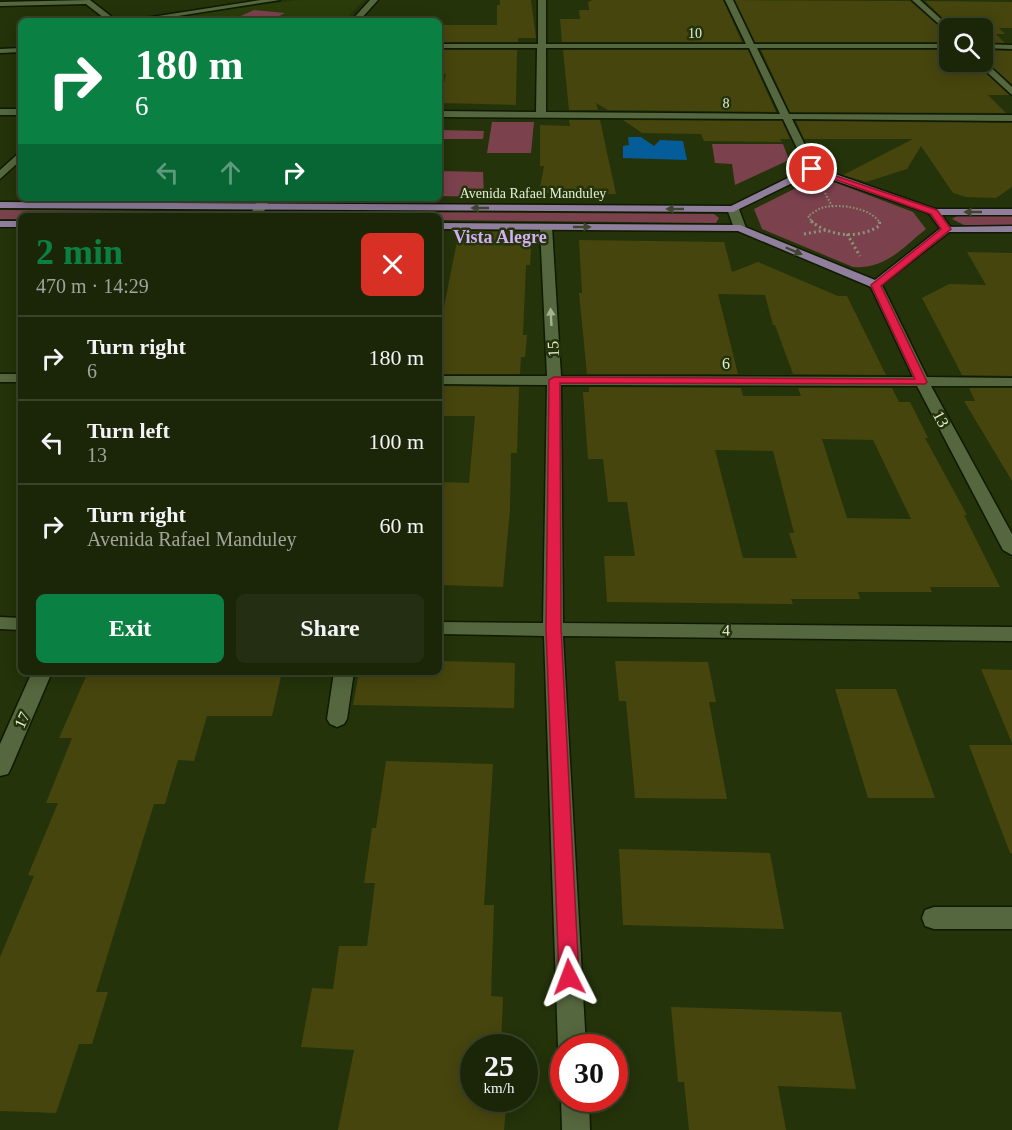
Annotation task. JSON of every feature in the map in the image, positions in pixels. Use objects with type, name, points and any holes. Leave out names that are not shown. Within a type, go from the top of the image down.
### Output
[{"type":"main road","name":"Avenida Rafael Manduley","points":[[0,205],[733,209],[812,169]]},
{"type":"main road","points":[[812,169],[934,212],[1012,212]]},
{"type":"main road","points":[[0,224],[18,224]]},
{"type":"main road","points":[[442,226],[740,228],[876,285],[946,229],[1012,230]]},
{"type":"street","points":[[151,18],[276,0]]},
{"type":"street","points":[[358,18],[374,0]]},
{"type":"street","points":[[541,114],[542,0]]},
{"type":"street","points":[[729,0],[812,169]]},
{"type":"street","points":[[916,0],[939,22]]},
{"type":"street","points":[[0,4],[86,1],[109,18]]},
{"type":"street","name":"10","points":[[442,46],[939,46]]},
{"type":"street","points":[[993,46],[1012,47]]},
{"type":"street","points":[[0,51],[18,50]]},
{"type":"street","points":[[991,72],[1012,92]]},
{"type":"street","points":[[0,112],[18,112]]},
{"type":"street","name":"8","points":[[442,114],[1012,118]]},
{"type":"street","points":[[0,176],[18,157]]},
{"type":"street","points":[[733,209],[740,228]]},
{"type":"street","points":[[934,212],[946,229]]},
{"type":"street","name":"15","points":[[546,227],[554,380],[554,628],[571,1034]]},
{"type":"street","name":"13","points":[[876,285],[922,382],[1012,549]]},
{"type":"street","points":[[0,378],[18,378]]},
{"type":"street","name":"6","points":[[442,380],[1012,382]]},
{"type":"street","points":[[0,623],[18,624]]},
{"type":"street","name":"4","points":[[442,628],[1012,634]]},
{"type":"street","name":"17","points":[[0,768],[41,675]]},
{"type":"street","points":[[337,719],[344,675]]},
{"type":"street","points":[[934,918],[1012,918]]},
{"type":"street","points":[[575,1112],[576,1130]]},
{"type":"path","points":[[823,207],[855,208],[877,217],[880,221],[875,229],[858,234],[837,233],[819,227],[808,216],[823,207]]},
{"type":"shaded area","points":[[298,0],[364,0],[347,18],[167,18]]},
{"type":"shaded area","points":[[254,10],[285,13],[275,18],[237,18]]},
{"type":"shaded area","points":[[492,122],[534,122],[531,153],[487,153]]},
{"type":"shaded area","points":[[442,130],[484,131],[483,139],[442,139]]},
{"type":"shaded area","points":[[712,144],[783,144],[789,160],[735,185],[732,164],[715,163]]},
{"type":"shaded area","points":[[442,171],[483,172],[484,197],[442,196]]},
{"type":"shaded area","points":[[834,182],[913,212],[926,229],[884,261],[865,267],[853,267],[762,229],[754,209],[806,183]]},
{"type":"shaded area","points":[[0,210],[714,214],[719,218],[716,223],[442,220],[442,213],[18,213],[18,219],[0,219]]},
{"type":"shaded area","points":[[957,216],[1012,216],[1012,225],[964,225],[952,219]]},
{"type":"water","points":[[628,137],[641,137],[654,146],[660,140],[683,141],[687,160],[623,158],[623,146],[629,145]]},
{"type":"building","points":[[500,0],[531,0],[536,38],[518,38],[518,42],[442,42],[442,25],[497,25],[497,5],[500,5]]},
{"type":"building","points":[[592,0],[723,0],[742,42],[562,42],[560,19],[580,19],[579,10],[589,10],[588,2]]},
{"type":"building","points":[[735,0],[910,1],[939,26],[939,42],[755,42]]},
{"type":"building","points":[[925,1],[1012,2],[1012,28],[999,28],[1005,34],[996,34],[1005,43],[993,42],[993,18],[943,18]]},
{"type":"building","points":[[442,50],[517,50],[516,105],[442,103],[446,74],[442,74]]},
{"type":"building","points":[[563,50],[748,50],[776,112],[608,110],[596,103],[598,110],[569,110]]},
{"type":"building","points":[[761,50],[939,50],[939,72],[985,72],[1009,95],[988,95],[1006,113],[790,112]]},
{"type":"building","points":[[993,50],[1012,51],[1012,84],[993,68]]},
{"type":"building","points":[[569,120],[600,120],[616,194],[539,193],[544,166],[540,166],[540,125],[570,126]]},
{"type":"building","points":[[623,120],[782,121],[790,139],[780,139],[782,142],[704,141],[701,134],[642,133]]},
{"type":"building","points":[[796,121],[1012,123],[1012,187],[996,198],[966,197],[953,193],[921,146],[907,169],[866,182],[843,175],[913,139],[804,139]]},
{"type":"building","points":[[459,231],[532,232],[530,265],[526,265],[523,335],[527,335],[525,357],[521,357],[520,374],[442,374],[442,307],[444,307]]},
{"type":"building","points":[[579,240],[724,242],[732,272],[758,262],[838,296],[847,296],[886,375],[793,374],[775,325],[773,325],[765,295],[718,294],[738,374],[587,374],[579,293],[582,293]]},
{"type":"building","points":[[967,252],[1012,253],[1012,376],[962,375],[922,298],[949,284],[986,285]]},
{"type":"building","points":[[442,386],[519,387],[517,453],[511,453],[510,509],[503,587],[442,585],[442,482],[469,483],[475,416],[442,416]]},
{"type":"building","points":[[589,387],[741,388],[743,396],[801,396],[798,388],[892,388],[899,402],[910,402],[928,438],[925,438],[967,515],[964,515],[1000,587],[930,587],[932,592],[858,592],[860,599],[791,599],[793,604],[607,602],[604,556],[635,556],[627,502],[608,502],[603,459],[588,459],[583,392],[589,392]],"holes":[[[822,439],[873,440],[911,519],[847,518]],[[715,450],[773,451],[794,533],[789,533],[797,558],[743,558]]]},
{"type":"building","points":[[969,388],[1012,388],[1012,481],[964,401],[975,401]]},
{"type":"building","points":[[442,661],[515,663],[514,708],[353,705],[358,675],[442,675]]},
{"type":"building","points":[[615,661],[708,662],[716,702],[709,702],[727,799],[635,798],[626,701],[619,701]]},
{"type":"building","points":[[981,669],[1012,670],[1012,743]]},
{"type":"building","points":[[87,675],[281,675],[272,716],[207,716],[194,761],[178,760],[165,804],[154,804],[96,992],[108,992],[92,1044],[79,1044],[56,1113],[0,1111],[0,957],[34,876],[28,875],[58,803],[46,803],[72,738],[59,738]]},
{"type":"building","points":[[835,689],[896,689],[935,798],[868,798]]},
{"type":"building","points":[[969,745],[1012,745],[1012,853],[1010,853]]},
{"type":"building","points":[[386,761],[493,764],[484,905],[494,905],[491,996],[503,997],[502,1034],[460,1034],[460,1112],[506,1112],[504,1130],[338,1130],[354,1050],[301,1047],[312,988],[333,989],[339,946],[367,946],[375,883],[364,883],[372,828],[376,828]]},
{"type":"building","points":[[619,849],[770,853],[784,929],[623,925]]},
{"type":"building","points":[[671,1007],[841,1012],[856,1089],[778,1086],[786,1130],[689,1130],[684,1082],[678,1082]]},
{"type":"district","name":"Vista Alegre","points":[[500,237]]},
{"type":"route","points":[[569,977],[554,628],[554,380],[922,382],[876,285],[946,229],[934,212],[812,169]]}]
